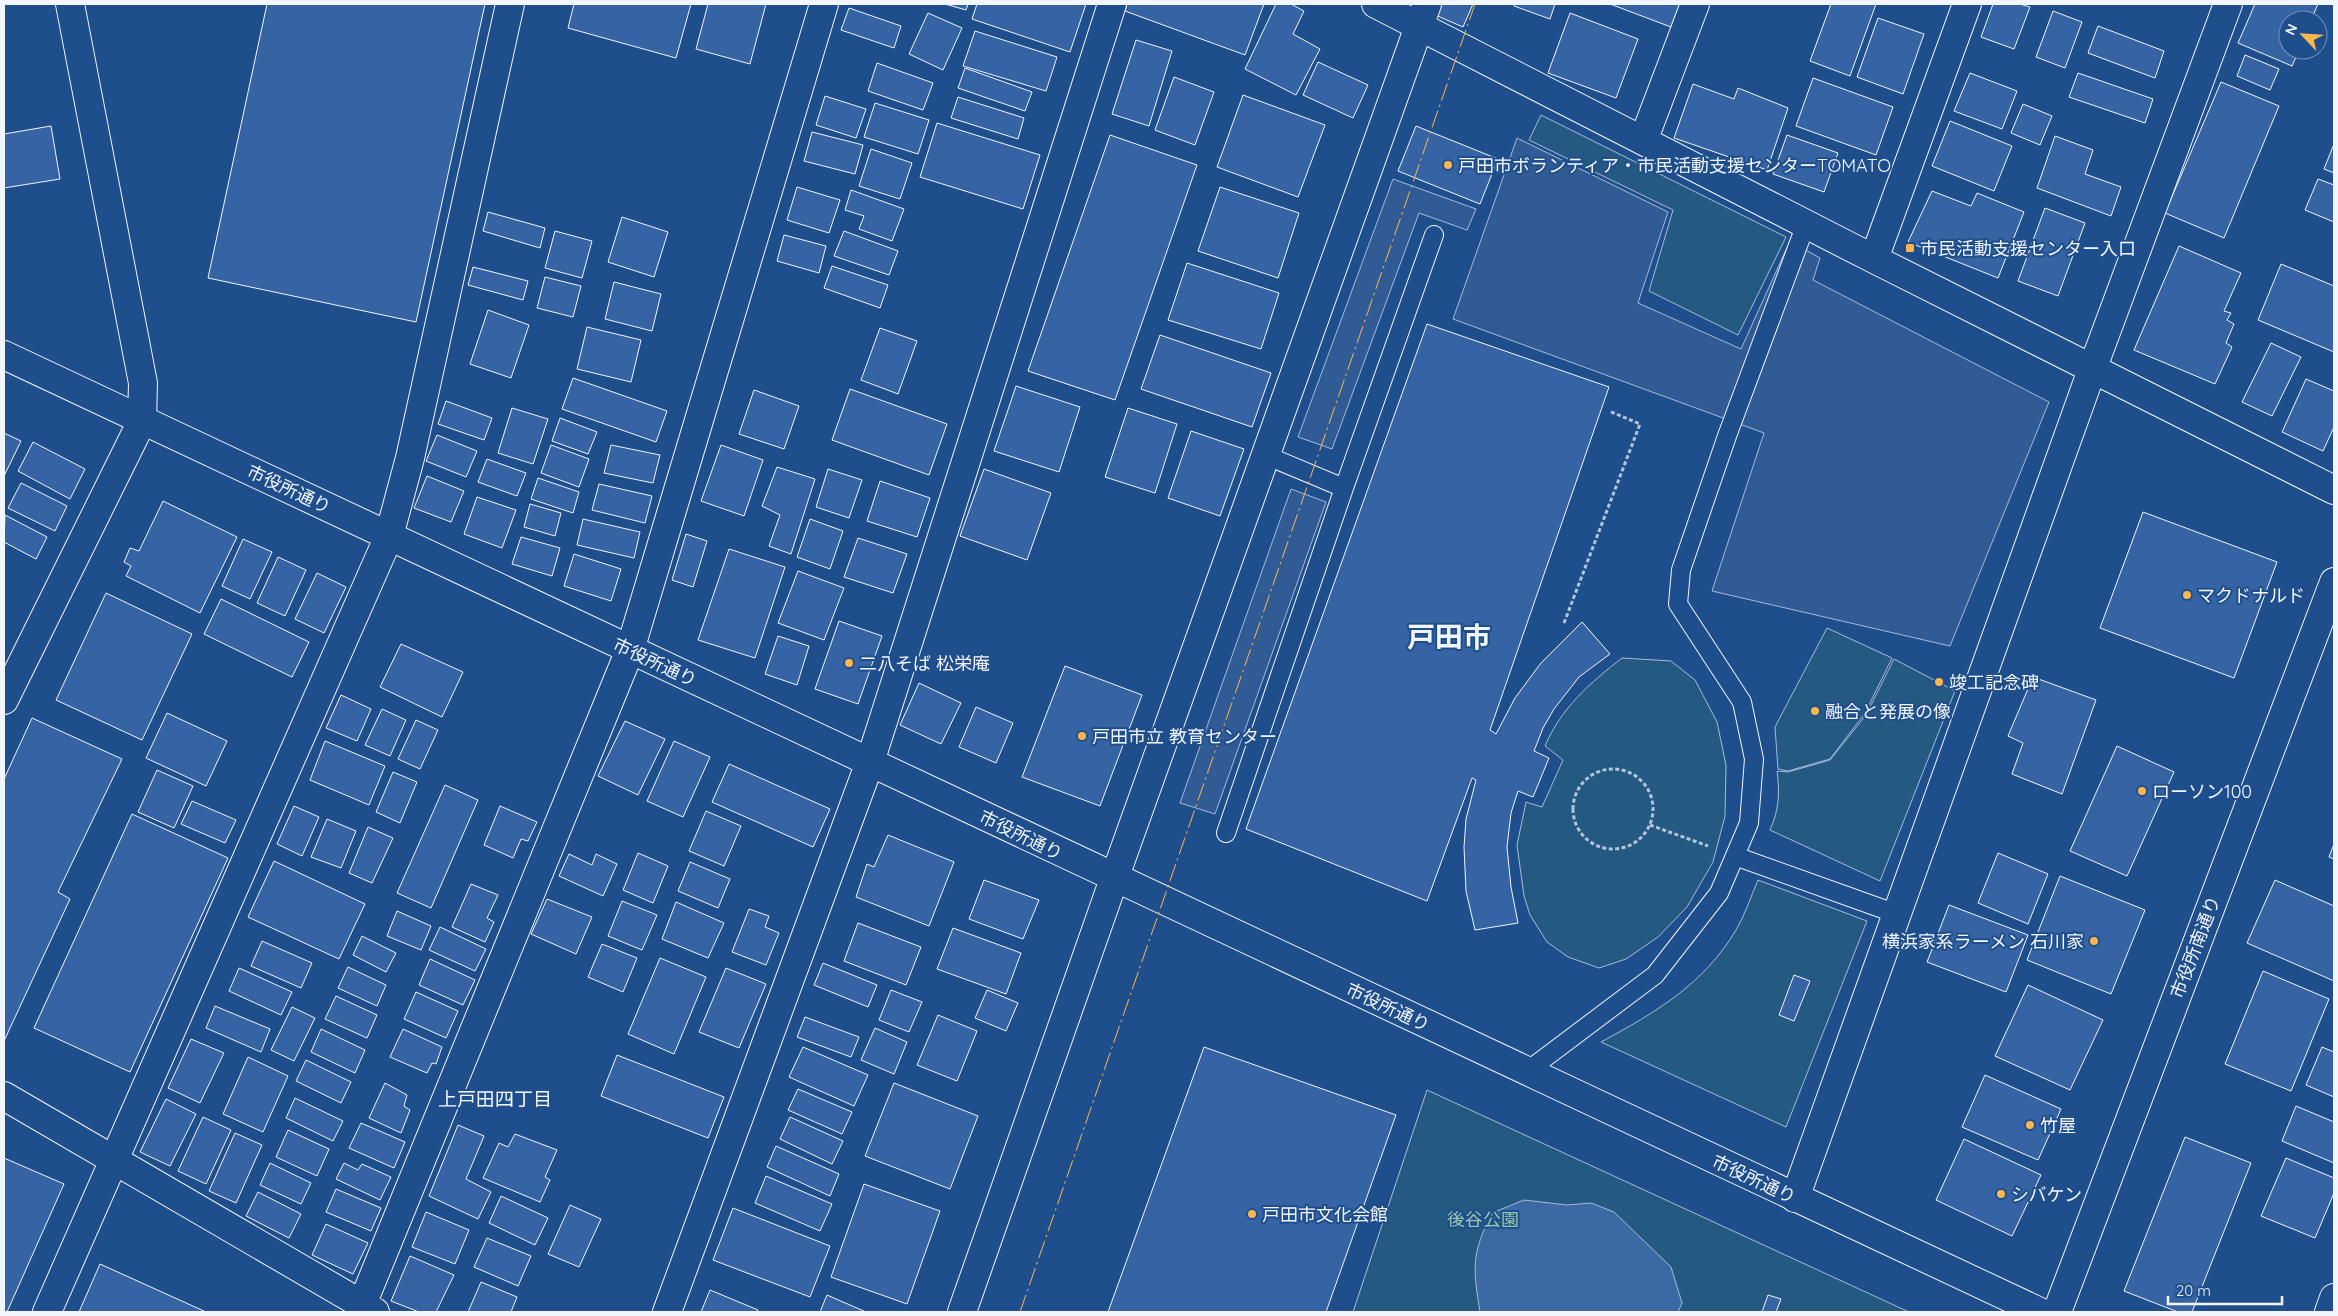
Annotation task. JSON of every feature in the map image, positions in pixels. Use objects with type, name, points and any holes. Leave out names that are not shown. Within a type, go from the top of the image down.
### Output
[{"type":"street","points":[[4,700],[142,420],[143,383],[70,4]]},
{"type":"street","points":[[47,1312],[389,536],[410,458],[510,4]]},
{"type":"street","points":[[4,1096],[115,1160],[365,1310],[630,650],[824,4]]},
{"type":"street","points":[[667,1312],[870,762],[1112,4]]},
{"type":"street","points":[[1376,4],[1423,15],[1642,141],[2334,490]]},
{"type":"street","points":[[1642,141],[1695,4]]},
{"type":"street","points":[[1874,259],[1966,4]]},
{"type":"street","points":[[1795,1198],[2093,367],[2228,4]]},
{"type":"street","points":[[962,1312],[1114,879],[1423,15]]},
{"type":"street","name":"市役所通り","points":[[4,355],[870,762],[1114,879],[2040,1312]]},
{"type":"street","name":"市役所南通り","points":[[2057,1312],[2334,582]]},
{"type":"street","points":[[2329,1312],[2334,1298]]},
{"type":"lane","points":[[1526,1072],[1654,975],[1719,893],[1749,823],[1754,760],[1742,702],[1678,604],[1681,570],[1727,436],[1806,224]]},
{"type":"lane","points":[[1226,833],[1344,488],[1434,236]]},
{"type":"lane","points":[[1265,455],[1344,488]]},
{"type":"lane","points":[[1735,856],[1897,914]]},
{"type":"path","points":[[1564,623],[1640,424],[1609,411]]},
{"type":"path","points":[[1613,769],[1629,772],[1641,781],[1650,794],[1653,810],[1650,825],[1641,838],[1628,847],[1613,850],[1598,846],[1584,838],[1576,825],[1572,810],[1576,794],[1584,781],[1598,772],[1613,769]]},
{"type":"path","points":[[1650,825],[1735,856]]},
{"type":"green space","points":[[1541,115],[1786,237],[1738,335],[1649,291],[1673,210],[1529,140]]},
{"type":"green space","points":[[1827,628],[1892,658],[1865,713],[1830,759],[1788,771],[1778,769],[1775,727]]},
{"type":"green space","points":[[1622,658],[1671,661],[1695,680],[1717,722],[1726,765],[1725,816],[1713,862],[1687,907],[1658,937],[1626,959],[1599,968],[1568,957],[1547,942],[1530,915],[1524,896],[1517,845],[1526,802],[1542,807],[1563,760],[1545,746],[1552,732],[1559,720],[1578,697]]},
{"type":"green space","points":[[1894,659],[1955,691],[1880,881],[1770,830],[1778,801],[1777,771],[1788,772],[1830,760],[1866,715]]},
{"type":"green space","points":[[1758,880],[1867,921],[1786,1127],[1601,1042],[1659,1008],[1693,982],[1709,966],[1736,930]]},
{"type":"green space","name":"後谷公園","points":[[1427,1090],[1909,1312],[1353,1312]]},
{"type":"shaded area","points":[[1517,138],[1668,212],[1638,303],[1741,349],[1790,241],[1820,258],[1813,280],[2049,402],[1950,646],[1712,591],[1764,433],[1453,319]]},
{"type":"shaded area","points":[[1393,179],[1476,209],[1467,230],[1419,213],[1332,449],[1298,437]]},
{"type":"shaded area","points":[[1291,489],[1326,502],[1215,814],[1180,803]]},
{"type":"shaded area","points":[[1524,1200],[1567,1205],[1591,1203],[1614,1212],[1671,1267],[1682,1303],[1678,1312],[1480,1312],[1475,1272],[1477,1251],[1485,1227],[1492,1213]]},
{"type":"building","points":[[267,4],[485,4],[416,322],[208,278]]},
{"type":"building","points":[[574,4],[691,4],[676,58],[568,28]]},
{"type":"building","points":[[708,4],[766,4],[750,64],[696,49]]},
{"type":"building","points":[[945,4],[968,4],[966,10]]},
{"type":"building","points":[[977,4],[1086,4],[1070,52],[972,19]]},
{"type":"building","points":[[1127,4],[1264,4],[1245,55],[1125,11]]},
{"type":"building","points":[[1276,4],[1291,4],[1304,11],[1293,34],[1320,49],[1296,95],[1245,69]]},
{"type":"building","points":[[1437,4],[1473,4],[1463,27],[1433,14]]},
{"type":"building","points":[[1514,4],[1555,4],[1550,19],[1514,6]]},
{"type":"building","points":[[1610,4],[1680,4],[1671,27]]},
{"type":"building","points":[[1831,4],[1876,4],[1850,76],[1810,61]]},
{"type":"building","points":[[1993,4],[2020,4],[2030,7],[2014,49],[1981,37]]},
{"type":"building","points":[[2255,4],[2318,4],[2315,10],[2278,10],[2278,60],[2295,60],[2292,66],[2238,43]]},
{"type":"building","points":[[849,8],[901,26],[894,48],[841,30]]},
{"type":"building","points":[[2053,11],[2082,22],[2065,68],[2036,57]]},
{"type":"building","points":[[928,13],[962,28],[943,70],[909,54]]},
{"type":"building","points":[[1570,13],[1638,39],[1616,98],[1548,73]]},
{"type":"building","points":[[1878,18],[1924,34],[1903,94],[1857,77]]},
{"type":"building","points":[[2098,26],[2164,51],[2155,78],[2088,53]]},
{"type":"building","points":[[975,31],[1057,57],[1046,91],[963,66]]},
{"type":"building","points":[[1136,40],[1172,51],[1149,126],[1112,114]]},
{"type":"building","points":[[2245,55],[2279,69],[2270,90],[2237,76]]},
{"type":"building","points":[[1318,62],[1368,85],[1353,118],[1303,95]]},
{"type":"building","points":[[877,63],[933,83],[923,110],[868,91]]},
{"type":"building","points":[[965,68],[1032,92],[1025,111],[958,88]]},
{"type":"building","points":[[1970,73],[2017,91],[2002,129],[1954,111]]},
{"type":"building","points":[[2078,73],[2153,99],[2145,123],[2069,97]]},
{"type":"building","points":[[1174,77],[1214,92],[1195,145],[1155,130]]},
{"type":"building","points":[[1813,78],[1893,107],[1876,155],[1796,126]]},
{"type":"building","points":[[2221,82],[2279,106],[2224,238],[2165,213]]},
{"type":"building","points":[[1693,84],[1734,99],[1738,88],[1788,108],[1767,170],[1674,138]]},
{"type":"building","points":[[1243,95],[1325,125],[1298,197],[1217,167]]},
{"type":"building","points":[[825,96],[866,109],[856,138],[816,125]]},
{"type":"building","points":[[958,97],[1024,118],[1018,139],[951,118]]},
{"type":"building","points":[[875,103],[929,120],[918,154],[864,137]]},
{"type":"building","points":[[2023,104],[2052,116],[2040,145],[2011,133]]},
{"type":"building","points":[[1950,121],[2012,146],[1994,191],[1932,166]]},
{"type":"building","points":[[937,123],[1040,155],[1023,209],[920,177]]},
{"type":"building","points":[[51,126],[60,179],[4,188],[4,134]]},
{"type":"building","name":"戸田市ボランティア・市民活動支援センターTOMATO","points":[[1416,126],[1498,159],[1480,204],[1398,171]]},
{"type":"building","points":[[812,132],[863,145],[855,174],[804,161]]},
{"type":"building","points":[[1110,135],[1197,165],[1115,400],[1028,371]]},
{"type":"building","points":[[1787,135],[1838,153],[1824,192],[1773,174]]},
{"type":"building","points":[[2055,136],[2093,150],[2085,174],[2121,187],[2111,216],[2037,188]]},
{"type":"building","points":[[2334,144],[2334,173],[2324,169]]},
{"type":"building","points":[[871,149],[912,163],[900,199],[859,186]]},
{"type":"building","points":[[2318,179],[2334,185],[2334,222],[2305,210]]},
{"type":"building","points":[[797,187],[840,200],[829,233],[787,220]]},
{"type":"building","points":[[1220,187],[1299,213],[1278,278],[1198,251]]},
{"type":"building","points":[[851,190],[904,209],[892,241],[859,229],[864,216],[845,210]]},
{"type":"building","points":[[1932,191],[1971,206],[1977,193],[2024,212],[1998,278],[1908,242]]},
{"type":"building","points":[[2045,208],[2085,223],[2058,296],[2018,281]]},
{"type":"building","points":[[488,212],[545,228],[540,248],[483,231]]},
{"type":"building","points":[[622,217],[668,232],[654,277],[608,262]]},
{"type":"building","points":[[555,231],[592,241],[582,278],[545,268]]},
{"type":"building","points":[[844,231],[898,251],[889,275],[834,256]]},
{"type":"building","points":[[784,235],[826,246],[819,273],[777,261]]},
{"type":"building","points":[[2179,246],[2241,273],[2224,311],[2231,313],[2227,320],[2234,324],[2226,343],[2232,347],[2215,384],[2134,350]]},
{"type":"building","points":[[1187,263],[1279,293],[1261,349],[1168,320]]},
{"type":"building","points":[[2281,264],[2334,286],[2334,352],[2258,320]]},
{"type":"building","points":[[832,266],[888,285],[880,308],[824,288]]},
{"type":"building","points":[[473,267],[528,281],[523,300],[468,285]]},
{"type":"building","points":[[545,277],[581,286],[573,317],[537,308]]},
{"type":"building","points":[[614,282],[661,294],[652,331],[605,319]]},
{"type":"building","points":[[488,310],[529,325],[511,378],[470,364]]},
{"type":"building","points":[[1427,324],[1609,387],[1490,730],[1496,734],[1515,698],[1541,663],[1582,622],[1610,654],[1579,677],[1554,709],[1543,728],[1534,751],[1549,758],[1533,797],[1518,791],[1511,813],[1507,847],[1511,887],[1518,923],[1475,930],[1466,891],[1464,847],[1466,819],[1476,780],[1472,778],[1427,901],[1246,829]]},
{"type":"building","points":[[587,327],[641,340],[631,382],[577,369]]},
{"type":"building","points":[[880,328],[917,341],[898,394],[861,380]]},
{"type":"building","points":[[1160,335],[1271,373],[1252,427],[1141,389]]},
{"type":"building","points":[[2271,343],[2301,357],[2272,416],[2242,402]]},
{"type":"building","points":[[573,378],[667,411],[656,442],[562,409]]},
{"type":"building","points":[[2306,379],[2334,391],[2334,427],[2323,451],[2282,432]]},
{"type":"building","points":[[1016,386],[1080,407],[1059,472],[994,451]]},
{"type":"building","points":[[850,389],[947,424],[929,475],[832,440]]},
{"type":"building","points":[[754,390],[799,406],[784,449],[739,434]]},
{"type":"building","points":[[446,401],[492,418],[484,440],[438,424]]},
{"type":"building","points":[[512,408],[548,419],[533,464],[498,453]]},
{"type":"building","points":[[1128,408],[1177,424],[1155,493],[1105,477]]},
{"type":"building","points":[[560,418],[597,432],[588,454],[552,441]]},
{"type":"building","points":[[1191,431],[1244,449],[1220,516],[1168,498]]},
{"type":"building","points":[[4,433],[21,441],[4,476]]},
{"type":"building","points":[[437,435],[477,451],[466,477],[426,461]]},
{"type":"building","points":[[33,442],[85,469],[70,499],[18,471]]},
{"type":"building","points":[[551,445],[589,459],[579,487],[541,473]]},
{"type":"building","points":[[611,445],[660,455],[653,483],[604,473]]},
{"type":"building","points":[[721,445],[763,460],[744,516],[701,501]]},
{"type":"building","points":[[487,459],[526,473],[517,496],[478,482]]},
{"type":"building","points":[[777,467],[815,479],[791,554],[769,546],[780,515],[762,506]]},
{"type":"building","points":[[828,469],[862,480],[849,518],[816,507]]},
{"type":"building","points":[[984,469],[1051,493],[1027,560],[960,536]]},
{"type":"building","points":[[427,476],[464,491],[451,522],[414,508]]},
{"type":"building","points":[[538,478],[579,492],[573,513],[531,499]]},
{"type":"building","points":[[880,481],[930,498],[917,537],[867,521]]},
{"type":"building","points":[[21,483],[67,506],[55,531],[8,508]]},
{"type":"building","points":[[599,484],[652,496],[645,523],[592,510]]},
{"type":"building","points":[[477,497],[516,510],[502,548],[464,534]]},
{"type":"building","points":[[163,501],[237,537],[200,613],[126,576],[131,566],[124,562],[130,548],[139,551]]},
{"type":"building","points":[[530,504],[561,513],[555,536],[524,527]]},
{"type":"building","points":[[2143,512],[2277,562],[2234,678],[2100,628]]},
{"type":"building","points":[[5,515],[47,537],[36,559],[4,542]]},
{"type":"building","points":[[583,519],[640,532],[634,558],[577,545]]},
{"type":"building","points":[[810,519],[843,531],[830,569],[797,557]]},
{"type":"building","points":[[686,534],[707,541],[693,587],[672,580]]},
{"type":"building","points":[[521,537],[560,548],[552,576],[512,564]]},
{"type":"building","points":[[858,538],[907,554],[893,593],[844,577]]},
{"type":"building","points":[[243,539],[272,552],[250,599],[222,586]]},
{"type":"building","points":[[729,549],[785,567],[755,658],[698,640]]},
{"type":"building","points":[[574,554],[621,569],[611,601],[564,586]]},
{"type":"building","points":[[278,557],[306,570],[285,616],[257,603]]},
{"type":"building","points":[[798,571],[844,588],[824,640],[778,623]]},
{"type":"building","points":[[317,573],[346,587],[324,633],[295,619]]},
{"type":"building","points":[[106,593],[192,634],[142,740],[56,700]]},
{"type":"building","points":[[221,599],[309,642],[292,677],[204,634]]},
{"type":"building","name":"二八そば 松栄庵","points":[[839,621],[882,636],[858,704],[815,689]]},
{"type":"building","points":[[778,636],[809,646],[797,685],[765,674]]},
{"type":"building","points":[[401,644],[463,672],[442,717],[380,687]]},
{"type":"building","name":"戸田市立 教育センター","points":[[1065,666],[1142,695],[1100,806],[1022,777]]},
{"type":"building","points":[[2033,677],[2096,700],[2062,794],[2012,774],[2023,743],[2008,736]]},
{"type":"building","points":[[919,683],[961,703],[941,744],[900,725]]},
{"type":"building","points":[[341,695],[371,709],[357,741],[326,728]]},
{"type":"building","points":[[976,707],[1013,723],[996,763],[959,747]]},
{"type":"building","points":[[382,709],[406,720],[390,756],[365,745]]},
{"type":"building","points":[[167,713],[227,741],[206,786],[146,758]]},
{"type":"building","points":[[32,718],[122,759],[58,892],[70,899],[4,1041],[4,779]]},
{"type":"building","points":[[416,720],[438,730],[420,769],[398,759]]},
{"type":"building","points":[[625,721],[665,739],[638,795],[598,776]]},
{"type":"building","points":[[325,741],[385,766],[369,805],[310,780]]},
{"type":"building","points":[[674,741],[710,757],[683,817],[647,801]]},
{"type":"building","points":[[2117,746],[2174,772],[2127,876],[2070,851]]},
{"type":"building","points":[[729,764],[830,809],[813,847],[712,802]]},
{"type":"building","points":[[157,770],[193,786],[174,828],[138,812]]},
{"type":"building","points":[[393,772],[417,782],[400,823],[376,812]]},
{"type":"building","points":[[445,785],[478,800],[431,908],[397,893]]},
{"type":"building","points":[[192,801],[236,820],[225,843],[181,824]]},
{"type":"building","points":[[294,806],[319,817],[302,856],[277,844]]},
{"type":"building","points":[[500,806],[537,822],[528,841],[521,839],[513,858],[484,845]]},
{"type":"building","points":[[706,811],[741,826],[724,866],[689,851]]},
{"type":"building","points":[[132,814],[228,858],[130,1072],[34,1028]]},
{"type":"building","points":[[327,819],[356,831],[341,868],[311,857]]},
{"type":"building","points":[[368,827],[393,838],[372,883],[349,873]]},
{"type":"building","points":[[888,835],[954,862],[929,926],[856,897],[867,864],[874,867]]},
{"type":"building","points":[[2334,844],[2334,859],[2329,857]]},
{"type":"building","points":[[638,853],[668,866],[653,903],[623,890]]},
{"type":"building","points":[[1998,853],[2048,874],[2028,924],[1978,903]]},
{"type":"building","points":[[569,854],[592,865],[596,854],[617,864],[603,896],[559,876]]},
{"type":"building","points":[[274,861],[365,904],[339,959],[248,917]]},
{"type":"building","points":[[690,862],[730,879],[718,908],[678,891]]},
{"type":"building","points":[[2060,876],[2145,910],[2111,994],[2027,960]]},
{"type":"building","points":[[984,880],[1039,900],[1023,939],[969,919]]},
{"type":"building","points":[[2275,880],[2334,906],[2334,981],[2247,943]]},
{"type":"building","points":[[471,884],[498,895],[487,918],[494,922],[485,942],[452,927]]},
{"type":"building","points":[[547,899],[592,917],[576,954],[531,934]]},
{"type":"building","points":[[622,901],[657,915],[642,950],[608,936]]},
{"type":"building","points":[[676,902],[724,923],[708,958],[662,939]]},
{"type":"building","points":[[1949,905],[2028,935],[2006,992],[1927,962]]},
{"type":"building","points":[[749,909],[769,916],[765,927],[779,933],[766,965],[732,952]]},
{"type":"building","points":[[397,911],[431,926],[421,950],[387,936]]},
{"type":"building","points":[[858,923],[921,947],[906,985],[844,961]]},
{"type":"building","points":[[440,927],[486,949],[475,971],[429,950]]},
{"type":"building","points":[[953,928],[1021,953],[1006,994],[937,969]]},
{"type":"building","points":[[362,936],[396,953],[386,972],[353,955]]},
{"type":"building","points":[[262,941],[312,963],[301,988],[251,966]]},
{"type":"building","points":[[602,944],[637,958],[623,992],[588,977]]},
{"type":"building","points":[[660,958],[706,977],[674,1054],[628,1034]]},
{"type":"building","points":[[430,959],[475,980],[463,1005],[419,985]]},
{"type":"building","points":[[823,963],[877,985],[868,1007],[814,985]]},
{"type":"building","points":[[348,967],[386,985],[377,1006],[338,988]]},
{"type":"building","points":[[239,968],[292,992],[281,1015],[229,991]]},
{"type":"building","points":[[726,968],[766,984],[739,1048],[699,1032]]},
{"type":"building","points":[[2263,971],[2329,999],[2291,1091],[2225,1064]]},
{"type":"building","points":[[1794,975],[1810,981],[1794,1021],[1779,1015]]},
{"type":"building","points":[[2028,985],[2103,1020],[2070,1090],[1995,1056]]},
{"type":"building","points":[[891,990],[922,1002],[909,1032],[879,1020]]},
{"type":"building","points":[[987,990],[1018,1003],[1006,1031],[975,1018]]},
{"type":"building","points":[[416,992],[458,1011],[446,1038],[404,1019]]},
{"type":"building","points":[[336,996],[377,1015],[367,1038],[325,1019]]},
{"type":"building","points":[[215,1006],[270,1029],[261,1052],[206,1028]]},
{"type":"building","points":[[292,1007],[315,1018],[294,1061],[271,1050]]},
{"type":"building","points":[[938,1015],[977,1031],[957,1081],[917,1065]]},
{"type":"building","points":[[805,1017],[859,1037],[851,1057],[797,1037]]},
{"type":"building","points":[[875,1028],[907,1042],[894,1074],[861,1060]]},
{"type":"building","points":[[321,1029],[365,1050],[355,1073],[311,1052]]},
{"type":"building","points":[[403,1029],[442,1047],[436,1064],[432,1063],[427,1073],[390,1057]]},
{"type":"building","points":[[191,1039],[224,1053],[200,1103],[168,1088]]},
{"type":"building","points":[[803,1047],[868,1075],[854,1106],[789,1077]]},
{"type":"building","name":"戸田市文化会館","points":[[1204,1047],[1396,1115],[1326,1312],[1108,1312]]},
{"type":"building","points":[[2322,1047],[2334,1052],[2334,1097],[2306,1085]]},
{"type":"building","points":[[617,1055],[724,1097],[708,1138],[601,1096]]},
{"type":"building","points":[[248,1057],[288,1076],[263,1132],[223,1114]]},
{"type":"building","points":[[306,1060],[351,1082],[341,1103],[296,1081]]},
{"type":"building","points":[[1985,1075],[2061,1109],[2038,1160],[1962,1127]]},
{"type":"building","points":[[385,1083],[407,1095],[404,1106],[410,1110],[401,1133],[369,1118]]},
{"type":"building","points":[[894,1083],[978,1116],[950,1189],[865,1156]]},
{"type":"building","points":[[798,1089],[852,1112],[842,1134],[788,1110]]},
{"type":"building","points":[[295,1098],[343,1121],[333,1141],[286,1118]]},
{"type":"building","points":[[166,1099],[196,1114],[170,1166],[140,1152]]},
{"type":"building","points":[[2296,1106],[2334,1122],[2334,1163],[2282,1141]]},
{"type":"building","points":[[203,1117],[231,1130],[206,1184],[178,1171]]},
{"type":"building","points":[[790,1117],[843,1141],[832,1164],[780,1139]]},
{"type":"building","points":[[361,1123],[405,1142],[394,1168],[349,1148]]},
{"type":"building","points":[[458,1125],[484,1136],[466,1179],[491,1192],[478,1219],[429,1196]]},
{"type":"building","points":[[288,1130],[329,1149],[317,1176],[276,1157]]},
{"type":"building","points":[[235,1133],[262,1145],[236,1203],[209,1191]]},
{"type":"building","points":[[515,1134],[557,1150],[545,1177],[550,1180],[540,1202],[483,1178],[499,1143],[508,1147]]},
{"type":"building","points":[[2185,1137],[2251,1163],[2192,1312],[2178,1312],[2124,1291]]},
{"type":"building","points":[[1964,1139],[2041,1175],[2012,1236],[1936,1200]]},
{"type":"building","points":[[776,1146],[839,1174],[830,1196],[767,1167]]},
{"type":"building","points":[[4,1158],[64,1184],[7,1312],[4,1312]]},
{"type":"building","points":[[2286,1158],[2334,1178],[2334,1193],[2315,1238],[2261,1216]]},
{"type":"building","points":[[270,1163],[311,1183],[301,1204],[260,1185]]},
{"type":"building","points":[[344,1163],[358,1170],[362,1164],[391,1177],[380,1200],[336,1179]]},
{"type":"building","points":[[766,1176],[832,1204],[820,1231],[755,1203]]},
{"type":"building","points":[[864,1184],[940,1211],[907,1304],[831,1277]]},
{"type":"building","points":[[336,1189],[381,1208],[371,1231],[326,1212]]},
{"type":"building","points":[[258,1192],[301,1214],[289,1238],[246,1216]]},
{"type":"building","points":[[501,1196],[548,1218],[535,1245],[489,1223]]},
{"type":"building","points":[[570,1205],[601,1219],[579,1267],[548,1254]]},
{"type":"building","points":[[733,1208],[830,1246],[810,1297],[713,1260]]},
{"type":"building","points":[[426,1212],[469,1230],[455,1264],[412,1247]]},
{"type":"building","points":[[326,1224],[368,1243],[353,1274],[312,1255]]},
{"type":"building","points":[[487,1238],[531,1256],[518,1286],[474,1267]]},
{"type":"building","points":[[410,1256],[454,1275],[436,1312],[419,1312],[391,1301]]},
{"type":"building","points":[[100,1264],[206,1312],[79,1312]]},
{"type":"building","points":[[481,1282],[517,1297],[511,1312],[468,1312]]},
{"type":"building","points":[[710,1290],[758,1310],[757,1312],[701,1312]]},
{"type":"building","points":[[827,1295],[866,1312],[820,1312]]},
{"type":"building","points":[[1768,1295],[1781,1299],[1776,1312],[1762,1312]]},
{"type":"power","points":[[1020,1312],[1475,4]]},
{"type":"place","name":"戸田市ボランティア・市民活動支援センターTOMATO","points":[[1448,165]]},
{"type":"place","name":"市民活動支援センター入口","points":[[1910,248]]},
{"type":"place","name":"マクドナルド","points":[[2187,595]]},
{"type":"place","name":"二八そば 松栄庵","points":[[849,663]]},
{"type":"place","name":"竣工記念碑","points":[[1939,682]]},
{"type":"place","name":"融合と発展の像","points":[[1815,711]]},
{"type":"place","name":"戸田市立 教育センター","points":[[1082,736]]},
{"type":"place","name":"ローソン100","points":[[2142,791]]},
{"type":"place","name":"横浜家系ラーメン 石川家","points":[[2094,941]]},
{"type":"place","name":"竹屋","points":[[2030,1125]]},
{"type":"place","name":"シバケン","points":[[2001,1194]]},
{"type":"place","name":"戸田市文化会館","points":[[1252,1214]]},
{"type":"district","name":"戸田市","points":[[1449,636]]},
{"type":"district","name":"上戸田四丁目","points":[[495,1099]]}]
